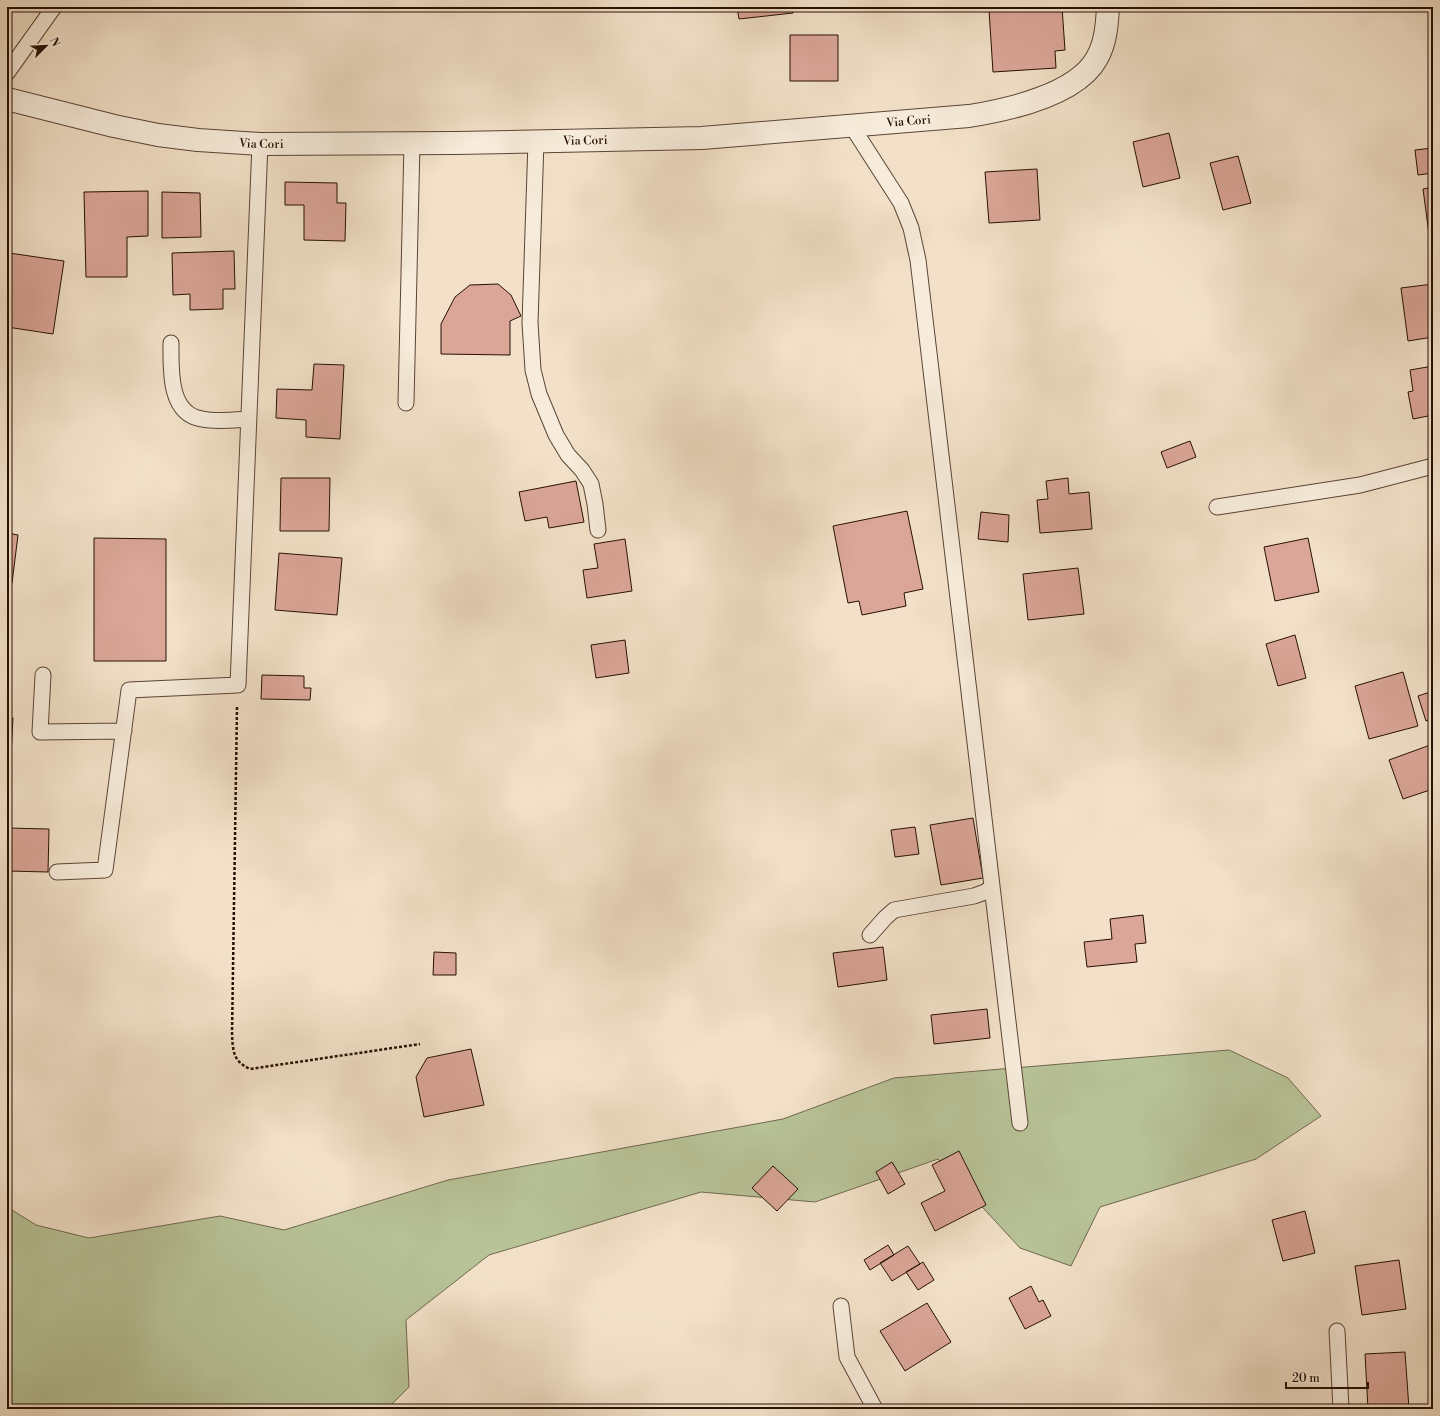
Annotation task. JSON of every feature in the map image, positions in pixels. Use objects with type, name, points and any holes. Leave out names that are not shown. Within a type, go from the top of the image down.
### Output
[{"type":"street","name":"Via Cori","points":[[7,99],[114,126],[158,135],[198,140],[260,144],[536,142],[702,138],[969,116],[1013,107],[1049,94],[1075,81],[1091,67],[1097,59],[1106,30],[1108,7]]},
{"type":"lane","points":[[7,73],[54,7]]},
{"type":"lane","points":[[851,125],[901,203],[911,228],[918,260],[1020,1123]]},
{"type":"lane","points":[[536,142],[530,323],[533,370],[539,394],[556,435],[568,455],[582,470],[590,484],[595,504],[598,530]]},
{"type":"lane","points":[[406,403],[412,143]]},
{"type":"lane","points":[[57,872],[105,870],[129,690],[238,685],[260,144]]},
{"type":"lane","points":[[171,343],[171,372],[173,387],[182,407],[189,414],[202,419],[248,419]]},
{"type":"lane","points":[[1217,507],[1360,485],[1433,466]]},
{"type":"lane","points":[[43,675],[40,732],[124,731]]},
{"type":"lane","points":[[870,935],[894,910],[974,896],[985,892],[992,887]]},
{"type":"lane","points":[[841,1306],[848,1357],[875,1409]]},
{"type":"lane","points":[[1337,1331],[1341,1409]]},
{"type":"path","points":[[238,685],[232,1034],[233,1050],[236,1059],[242,1065],[250,1069],[420,1044]]},
{"type":"green space","points":[[1229,1050],[1288,1078],[1321,1116],[1256,1159],[1100,1207],[1071,1266],[1020,1248],[938,1159],[815,1202],[701,1192],[489,1255],[406,1320],[409,1387],[387,1409],[7,1409],[7,1207],[36,1225],[89,1238],[220,1216],[284,1230],[448,1180],[783,1119],[894,1078]]},
{"type":"building","points":[[737,7],[792,7],[793,13],[739,19]]},
{"type":"building","points":[[1062,7],[1065,50],[1055,51],[1056,68],[993,72],[989,10]]},
{"type":"building","points":[[790,35],[838,35],[838,81],[790,81]]},
{"type":"building","points":[[1169,133],[1180,178],[1143,187],[1133,142]]},
{"type":"building","points":[[1433,148],[1433,173],[1418,175],[1415,150]]},
{"type":"building","points":[[1238,156],[1251,203],[1223,210],[1210,163]]},
{"type":"building","points":[[1037,169],[1040,220],[989,223],[985,172]]},
{"type":"building","points":[[285,182],[337,183],[337,203],[346,203],[345,241],[304,240],[304,205],[285,205]]},
{"type":"building","points":[[1433,187],[1433,249],[1431,249],[1423,189]]},
{"type":"building","points":[[148,191],[148,236],[127,237],[127,277],[86,277],[84,192]]},
{"type":"building","points":[[162,192],[200,193],[201,237],[162,238]]},
{"type":"building","points":[[234,251],[235,289],[223,289],[223,309],[190,310],[190,294],[173,295],[172,253]]},
{"type":"building","points":[[9,253],[64,261],[53,334],[7,327],[7,266]]},
{"type":"building","points":[[498,284],[511,295],[521,316],[510,321],[510,355],[441,354],[441,324],[455,297],[470,285]]},
{"type":"building","points":[[1433,284],[1433,337],[1408,341],[1401,288]]},
{"type":"building","points":[[314,364],[344,365],[340,439],[306,437],[306,420],[276,418],[277,389],[312,390]]},
{"type":"building","points":[[1433,366],[1433,415],[1413,419],[1408,392],[1413,391],[1410,370]]},
{"type":"building","points":[[1190,441],[1196,457],[1167,468],[1161,452]]},
{"type":"building","points":[[281,478],[330,478],[329,531],[280,531]]},
{"type":"building","points":[[1068,478],[1069,494],[1089,492],[1092,529],[1040,533],[1037,500],[1048,499],[1046,481]]},
{"type":"building","points":[[576,481],[584,522],[549,528],[547,517],[525,521],[519,492]]},
{"type":"building","points":[[907,511],[923,589],[904,593],[906,606],[862,615],[859,601],[848,603],[833,526]]},
{"type":"building","points":[[981,512],[1009,515],[1008,542],[978,539]]},
{"type":"building","points":[[7,533],[18,535],[12,583],[7,583]]},
{"type":"building","points":[[94,538],[166,539],[166,661],[94,661]]},
{"type":"building","points":[[1308,538],[1319,592],[1275,601],[1264,547]]},
{"type":"building","points":[[625,539],[632,591],[587,598],[583,570],[598,568],[594,544]]},
{"type":"building","points":[[279,553],[342,558],[337,615],[275,610]]},
{"type":"building","points":[[1078,568],[1084,614],[1028,620],[1023,574]]},
{"type":"building","points":[[1295,635],[1306,678],[1278,686],[1266,644]]},
{"type":"building","points":[[625,640],[629,673],[596,678],[591,645]]},
{"type":"building","points":[[1403,672],[1418,726],[1369,739],[1355,686]]},
{"type":"building","points":[[262,675],[304,676],[304,688],[311,688],[310,700],[261,699]]},
{"type":"building","points":[[1433,691],[1433,719],[1426,721],[1418,696]]},
{"type":"building","points":[[7,718],[13,718],[10,774],[7,774]]},
{"type":"building","points":[[1433,744],[1433,789],[1403,799],[1389,760]]},
{"type":"building","points":[[973,818],[983,878],[941,885],[930,825]]},
{"type":"building","points":[[915,827],[919,854],[895,857],[891,830]]},
{"type":"building","points":[[7,828],[49,829],[48,872],[7,871]]},
{"type":"building","points":[[1143,915],[1146,943],[1135,944],[1137,962],[1087,967],[1084,942],[1112,939],[1110,919]]},
{"type":"building","points":[[883,947],[887,980],[838,987],[833,953]]},
{"type":"building","points":[[434,952],[456,953],[456,975],[433,975]]},
{"type":"building","points":[[987,1009],[990,1038],[934,1044],[931,1015]]},
{"type":"building","points":[[471,1049],[484,1105],[424,1117],[416,1077],[427,1058]]},
{"type":"building","points":[[959,1151],[986,1205],[935,1231],[921,1203],[945,1191],[932,1165]]},
{"type":"building","points":[[892,1162],[905,1184],[888,1194],[876,1172]]},
{"type":"building","points":[[773,1166],[798,1189],[777,1211],[752,1188]]},
{"type":"building","points":[[1305,1211],[1315,1253],[1283,1261],[1272,1220]]},
{"type":"building","points":[[888,1245],[894,1255],[870,1270],[864,1260]]},
{"type":"building","points":[[908,1246],[920,1264],[892,1281],[880,1263]]},
{"type":"building","points":[[1399,1260],[1406,1309],[1362,1315],[1355,1266]]},
{"type":"building","points":[[923,1262],[934,1280],[918,1290],[906,1272]]},
{"type":"building","points":[[1031,1286],[1039,1302],[1043,1300],[1051,1316],[1025,1329],[1009,1298]]},
{"type":"building","points":[[927,1303],[951,1342],[905,1371],[880,1331]]},
{"type":"building","points":[[1405,1352],[1409,1409],[1368,1409],[1365,1354]]}]
